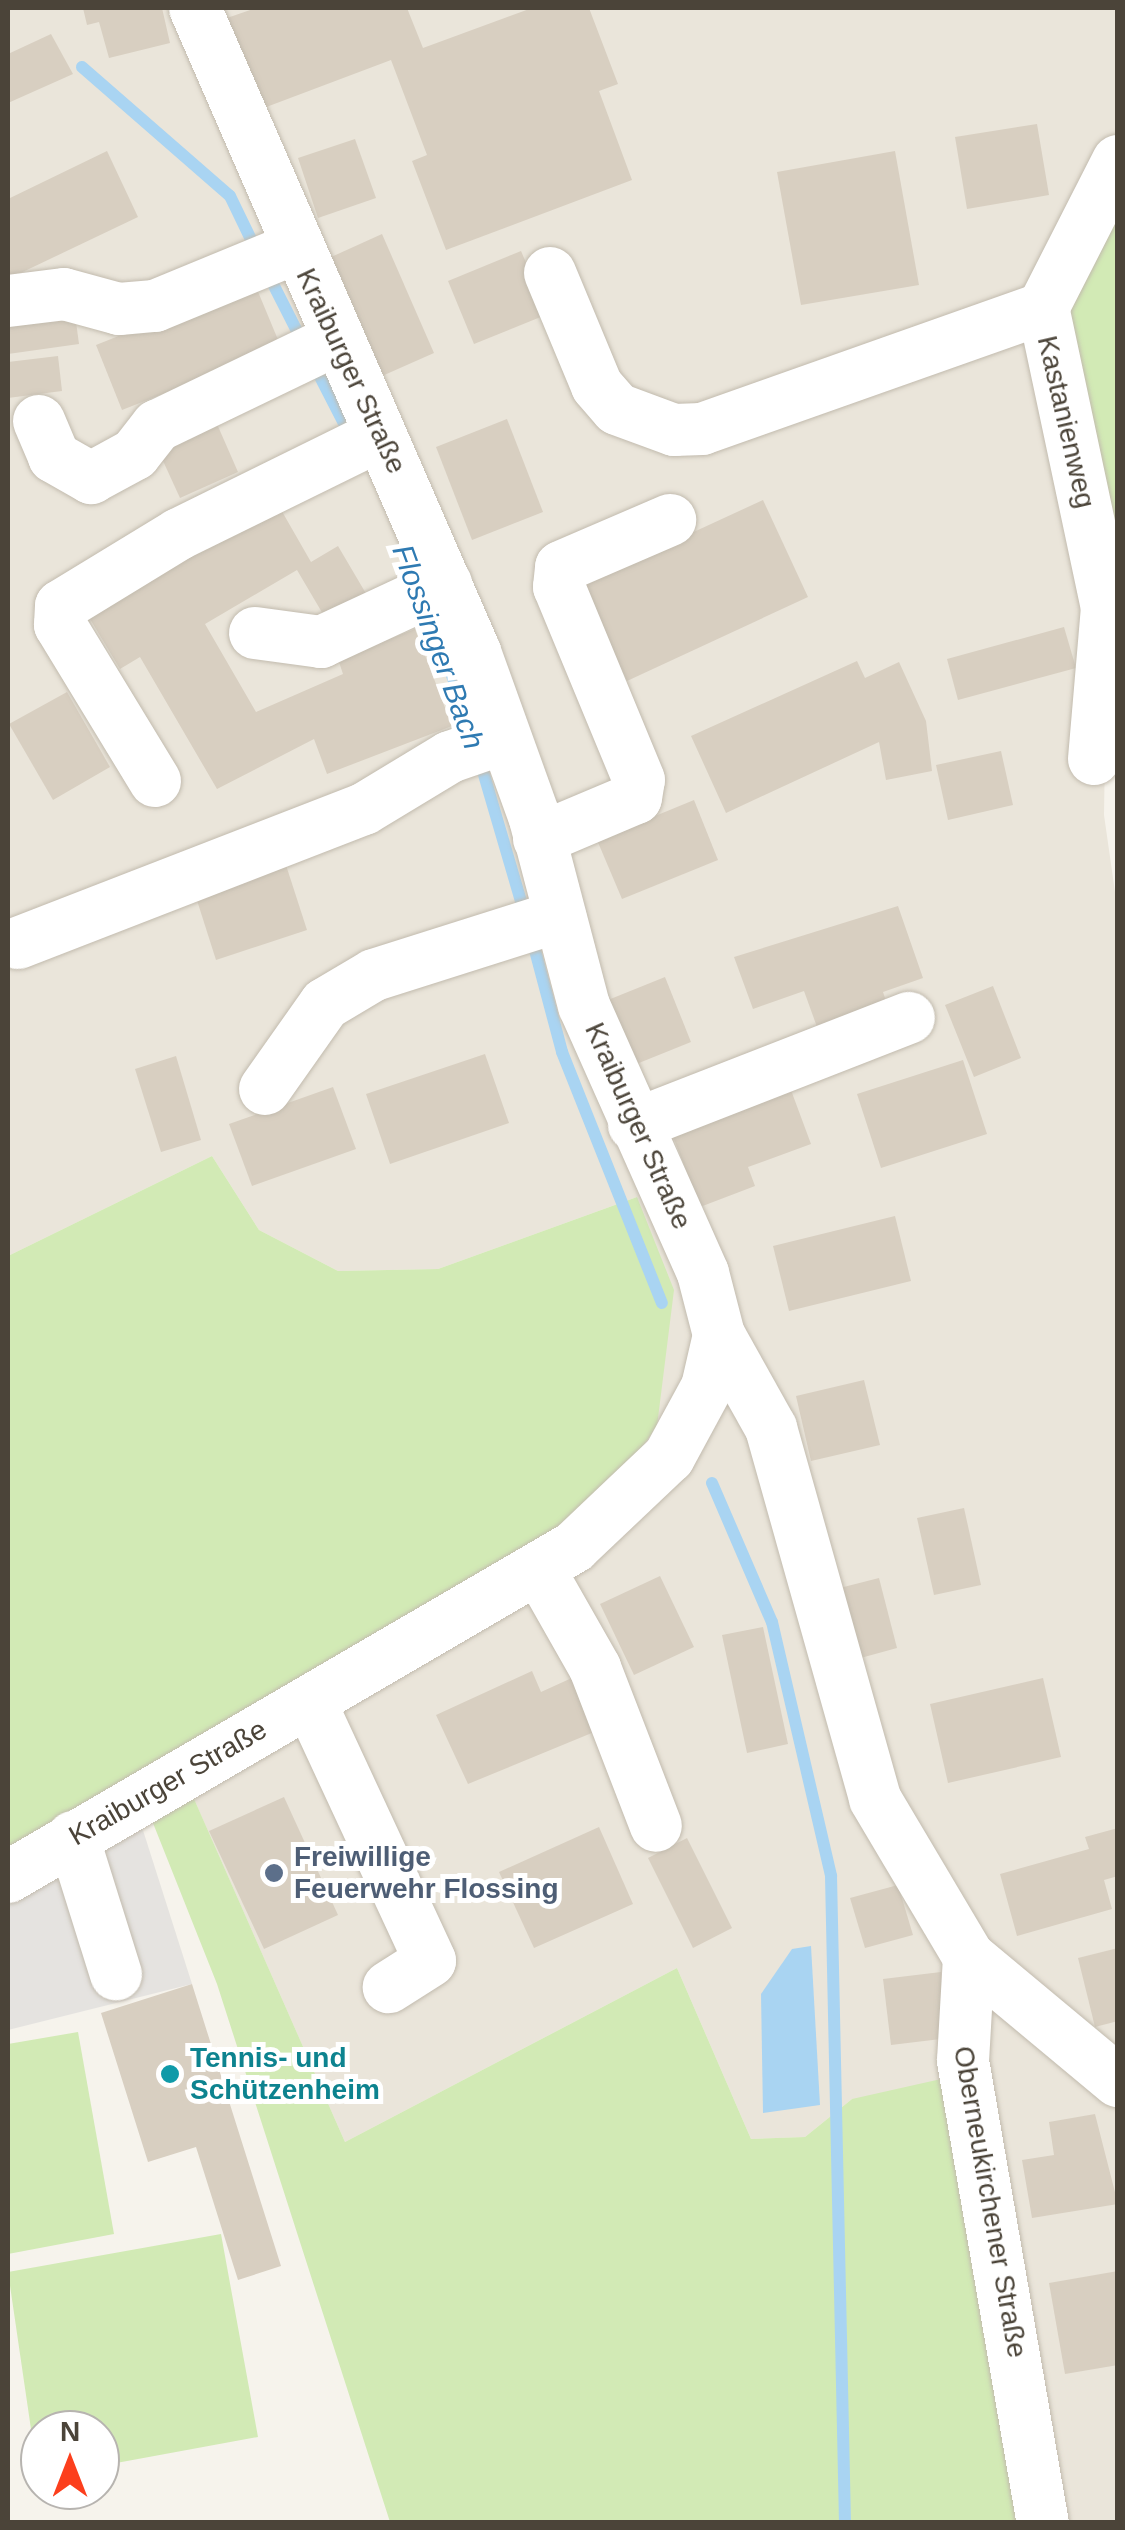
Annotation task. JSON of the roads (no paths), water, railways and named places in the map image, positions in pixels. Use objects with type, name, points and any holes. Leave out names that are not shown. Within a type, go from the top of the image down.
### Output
[{"type":"street","name":"Kraiburger Straße","points":[[8,1877],[540,1572],[624,1508],[669,1457],[707,1387],[718,1335],[703,1273],[584,1006],[538,923],[539,839],[484,745],[426,594],[361,444],[271,258],[194,8]]},
{"type":"street","name":"Kastanienweg","points":[[1094,759],[1106,608],[1043,308],[1118,160]]},
{"type":"street","points":[[8,301],[64,294],[119,309],[155,306],[271,258]]},
{"type":"street","points":[[550,273],[597,386],[616,409],[674,430],[702,429],[1043,308]]},
{"type":"street","points":[[39,421],[54,457],[91,478],[125,462],[157,426],[316,350]]},
{"type":"street","points":[[154,781],[60,625],[61,606],[179,534],[361,444]]},
{"type":"street","points":[[539,839],[636,798],[639,780],[558,587],[561,567],[670,520]]},
{"type":"street","points":[[255,633],[321,642],[426,594]]},
{"type":"street","points":[[18,944],[364,810],[484,745]]},
{"type":"street","points":[[265,1088],[325,1004],[374,975],[538,923]]},
{"type":"street","points":[[634,1125],[909,1018]]},
{"type":"street","points":[[718,1335],[771,1428],[875,1799],[969,1956],[1115,2075]]},
{"type":"street","points":[[540,1572],[595,1668],[656,1826]]},
{"type":"street","points":[[310,1702],[430,1961],[388,1987]]},
{"type":"street","points":[[73,1837],[116,1974]]},
{"type":"street","name":"Oberneukirchener Straße","points":[[969,1956],[963,2061],[1043,2522]]},
{"type":"water","points":[[811,1946],[820,2105],[763,2113],[761,1994],[792,1949]]},
{"type":"waterway","name":"Flossinger Bach","points":[[82,67],[230,196],[258,254]]},
{"type":"waterway","name":"Flossinger Bach","points":[[267,272],[303,343]]},
{"type":"waterway","name":"Flossinger Bach","points":[[314,365],[351,437]]},
{"type":"waterway","name":"Flossinger Bach","points":[[431,614],[473,737]]},
{"type":"waterway","name":"Flossinger Bach","points":[[480,761],[525,915]]},
{"type":"waterway","name":"Flossinger Bach","points":[[532,939],[562,1052],[662,1303]]},
{"type":"waterway","points":[[712,1483],[772,1622],[831,1876],[845,2522]]},
{"type":"place","name":"Freiwillige Feuerwehr Flossing","points":[[274,1873]]},
{"type":"place","name":"Tennis- und Schützenheim","points":[[170,2074]]}]
